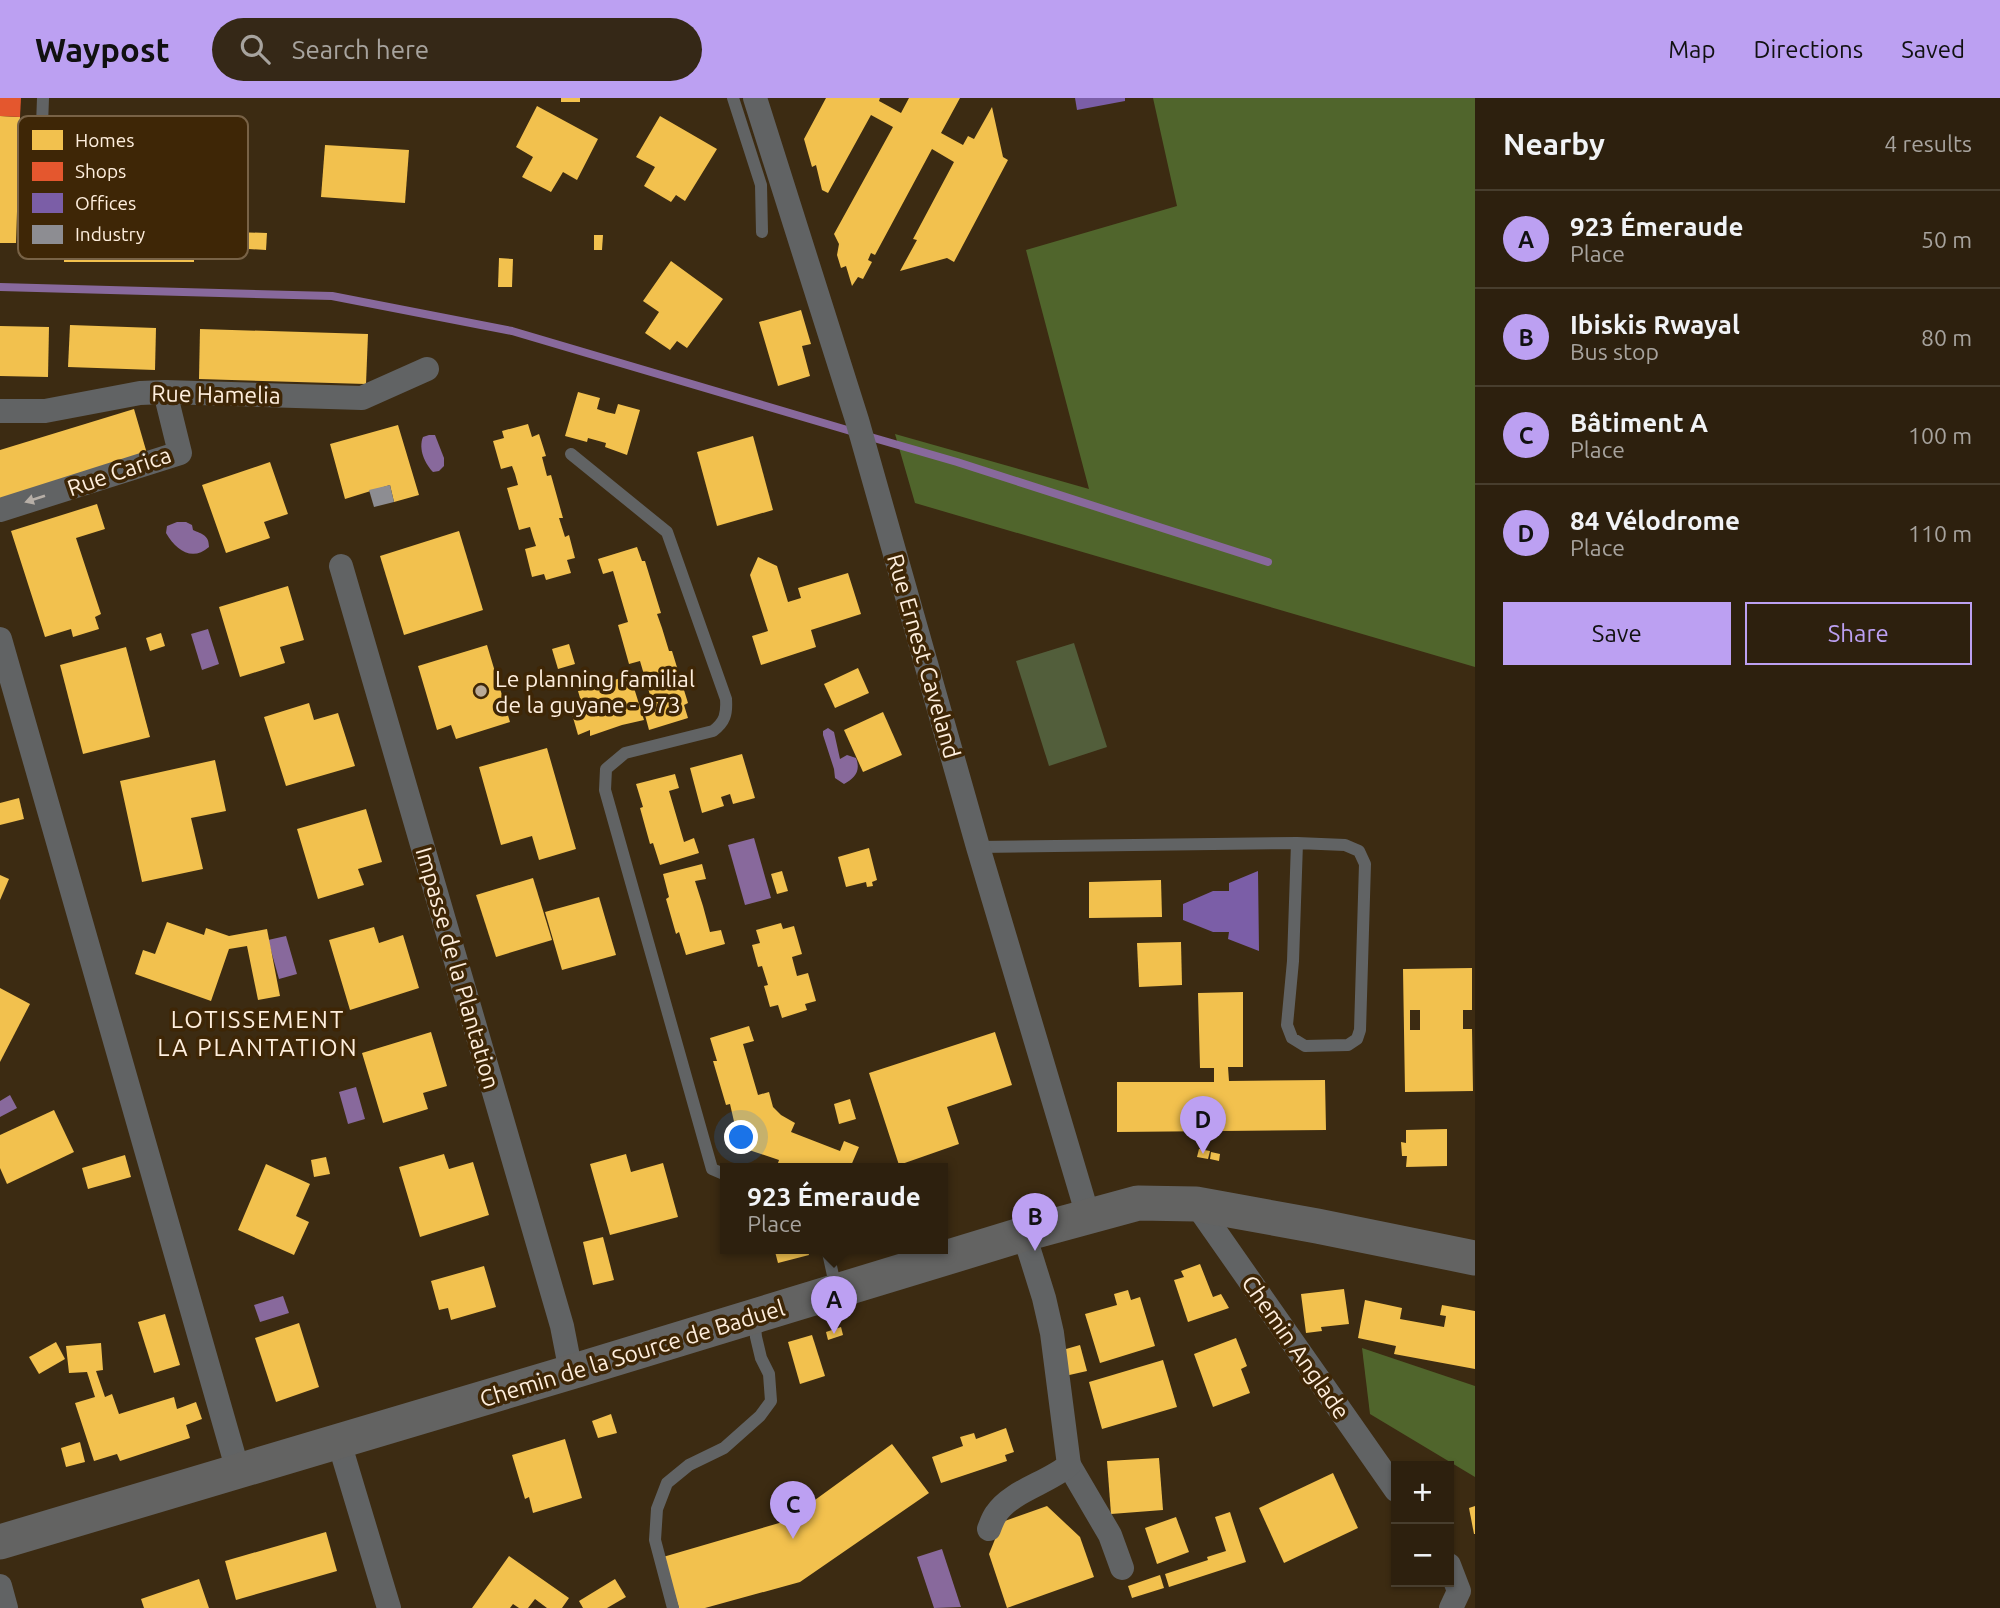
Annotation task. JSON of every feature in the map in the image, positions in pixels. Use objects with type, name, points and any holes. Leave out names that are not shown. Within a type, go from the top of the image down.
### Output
[{"type":"street","name":"Rue Ernest Caveland","points":[[755,98],[868,456],[978,847],[1088,1216]]},
{"type":"street","name":"Rue Hamelia","points":[[0,411],[46,411],[140,393],[165,392],[362,398],[427,369]]},
{"type":"street","name":"Rue Carica","points":[[0,510],[180,453],[165,392]]},
{"type":"street","name":"Impasse de la Plantation","points":[[341,566],[562,1326],[571,1372]]},
{"type":"street","points":[[0,639],[238,1471]]},
{"type":"street","name":"Chemin de la Source de Baduel","points":[[0,1542],[1024,1234],[1138,1203],[1196,1204],[1475,1258]]},
{"type":"street","name":"Chemin Anglade","points":[[1196,1204],[1391,1483]]},
{"type":"street","points":[[1024,1234],[1052,1333],[1069,1465],[1110,1535],[1122,1568]]},
{"type":"street","points":[[339,1442],[389,1608]]},
{"type":"street","points":[[989,1529],[1004,1504],[1069,1465]]},
{"type":"street","points":[[1451,1608],[1459,1591],[1454,1578]]},
{"type":"street","points":[[0,1586],[6,1608]]},
{"type":"lane","points":[[42,116],[43,98]]},
{"type":"lane","points":[[733,98],[761,185],[762,232]]},
{"type":"lane","points":[[571,454],[667,532],[726,699],[727,711],[722,724],[713,730],[625,753],[606,769],[605,790],[712,1169],[720,1172]]},
{"type":"lane","points":[[978,847],[1297,843],[1345,845],[1359,851],[1365,864],[1360,1030],[1357,1040],[1348,1045],[1305,1046],[1292,1038],[1287,1025],[1293,961],[1297,843]]},
{"type":"lane","points":[[828,1254],[837,1292]]},
{"type":"lane","points":[[673,1608],[655,1540],[657,1509],[667,1483],[689,1465],[724,1448],[760,1416],[771,1401],[769,1374],[758,1348],[753,1316]]},
{"type":"green space","points":[[1153,98],[1475,98],[1475,667],[915,503],[895,434],[1089,489],[1026,250],[1177,206]]},
{"type":"green space","points":[[1074,643],[1107,747],[1049,766],[1016,661]]},
{"type":"green space","points":[[1362,1348],[1475,1386],[1475,1477],[1454,1464],[1454,1461],[1448,1461],[1370,1414]]},
{"type":"shaded area","points":[[435,435],[444,458],[444,466],[439,471],[433,472],[423,456],[423,437]]},
{"type":"shaded area","points":[[177,522],[192,525],[193,530],[206,537],[209,547],[197,554],[180,549],[166,533],[167,526]]},
{"type":"shaded area","points":[[208,629],[219,664],[202,670],[191,634]]},
{"type":"shaded area","points":[[828,728],[834,732],[840,759],[847,755],[856,758],[856,774],[844,784],[835,778],[823,735],[823,731]]},
{"type":"shaded area","points":[[754,838],[771,898],[745,905],[728,845]]},
{"type":"shaded area","points":[[286,936],[297,974],[279,979],[268,940]]},
{"type":"shaded area","points":[[356,1087],[365,1119],[348,1124],[339,1092]]},
{"type":"shaded area","points":[[10,1095],[17,1108],[0,1117],[0,1101]]},
{"type":"shaded area","points":[[283,1296],[289,1313],[260,1322],[254,1305]]},
{"type":"shaded area","points":[[942,1549],[961,1607],[934,1608],[917,1557]]},
{"type":"building: Homes","points":[[561,98],[580,98],[580,102],[561,102]]},
{"type":"building: Homes","points":[[826,98],[880,98],[879,101],[901,113],[909,98],[960,98],[941,133],[963,145],[968,136],[974,139],[992,107],[1003,157],[1008,160],[954,262],[947,258],[900,271],[917,240],[913,239],[954,162],[932,149],[875,255],[871,253],[868,260],[872,262],[863,279],[858,277],[852,286],[846,266],[841,268],[837,255],[839,244],[834,234],[893,127],[871,115],[828,193],[822,190],[816,165],[812,167],[804,139]]},
{"type":"building: Homes","points":[[537,106],[598,139],[577,180],[563,172],[551,192],[522,177],[533,157],[516,147]]},
{"type":"building: Homes","points":[[0,116],[18,117],[16,243],[0,243]]},
{"type":"building: Homes","points":[[660,116],[717,149],[685,201],[676,195],[671,202],[644,186],[655,167],[636,157]]},
{"type":"building: Homes","points":[[325,145],[409,150],[405,203],[321,197]]},
{"type":"building: Homes","points":[[248,232],[267,233],[266,250],[248,249]]},
{"type":"building: Homes","points":[[594,235],[603,235],[602,250],[594,250]]},
{"type":"building: Homes","points":[[499,258],[513,259],[512,287],[498,287]]},
{"type":"building: Homes","points":[[64,259],[194,259],[194,262],[64,262]]},
{"type":"building: Homes","points":[[671,261],[723,299],[687,348],[677,341],[670,350],[645,333],[659,312],[643,301]]},
{"type":"building: Homes","points":[[801,310],[811,344],[802,346],[810,376],[778,386],[759,322]]},
{"type":"building: Homes","points":[[70,325],[156,328],[155,370],[68,367]]},
{"type":"building: Homes","points":[[0,326],[49,327],[48,377],[0,376]]},
{"type":"building: Homes","points":[[200,329],[368,334],[366,384],[199,379]]},
{"type":"building: Homes","points":[[578,392],[600,398],[597,409],[606,412],[615,414],[618,404],[640,410],[627,455],[605,447],[606,443],[588,438],[587,442],[565,436]]},
{"type":"building: Homes","points":[[134,409],[148,457],[0,503],[0,450]]},
{"type":"building: Homes","points":[[528,424],[532,437],[539,434],[546,456],[542,457],[547,476],[551,475],[563,518],[559,518],[565,537],[569,535],[575,558],[567,560],[571,573],[546,580],[544,574],[532,577],[525,549],[536,546],[530,527],[519,530],[507,488],[518,485],[515,474],[512,466],[501,469],[493,441],[504,438],[502,431]]},
{"type":"building: Homes","points":[[398,425],[419,495],[394,502],[390,485],[345,499],[330,444]]},
{"type":"building: Homes","points":[[753,436],[773,510],[717,526],[697,452]]},
{"type":"building: Homes","points":[[270,462],[288,514],[264,522],[270,538],[226,553],[202,485]]},
{"type":"building: Homes","points":[[97,504],[105,529],[76,538],[101,614],[95,617],[99,629],[73,637],[71,629],[45,637],[11,531]]},
{"type":"building: Homes","points":[[459,531],[483,610],[404,635],[380,556]]},
{"type":"building: Homes","points":[[637,547],[642,561],[645,561],[661,613],[657,614],[688,703],[684,705],[688,718],[649,730],[645,715],[655,712],[640,661],[629,664],[618,625],[628,622],[613,571],[603,574],[598,559]]},
{"type":"building: Homes","points":[[758,557],[777,566],[788,602],[801,598],[798,588],[848,573],[861,614],[811,630],[816,647],[761,665],[752,636],[768,631],[750,575]]},
{"type":"building: Homes","points":[[288,586],[304,640],[280,647],[285,663],[240,677],[219,607]]},
{"type":"building: Homes","points":[[161,633],[165,646],[150,651],[146,638]]},
{"type":"building: Homes","points":[[569,644],[575,664],[558,669],[552,649]]},
{"type":"building: Homes","points":[[487,645],[510,722],[456,739],[451,725],[437,730],[418,666]]},
{"type":"building: Homes","points":[[126,647],[150,737],[83,754],[60,665]]},
{"type":"building: Homes","points":[[858,668],[869,693],[835,708],[824,684]]},
{"type":"building: Homes","points":[[630,675],[644,720],[590,736],[590,730],[578,735],[570,707],[582,705],[578,691],[599,686],[602,694],[611,693],[608,682]]},
{"type":"building: Homes","points":[[309,703],[314,720],[338,713],[355,766],[286,786],[264,717]]},
{"type":"building: Homes","points":[[883,712],[902,755],[863,772],[844,730]]},
{"type":"building: Homes","points":[[547,748],[576,849],[539,860],[532,836],[501,845],[479,767]]},
{"type":"building: Homes","points":[[742,754],[755,798],[733,804],[730,794],[721,797],[724,806],[702,813],[690,768]]},
{"type":"building: Homes","points":[[215,760],[226,811],[191,818],[203,869],[142,882],[120,781]]},
{"type":"building: Homes","points":[[675,774],[679,788],[669,791],[684,842],[694,838],[699,853],[660,865],[653,843],[650,844],[636,784]]},
{"type":"building: Homes","points":[[19,798],[24,819],[0,825],[0,803]]},
{"type":"building: Homes","points":[[366,809],[382,862],[358,869],[364,885],[318,899],[297,829]]},
{"type":"building: Homes","points":[[869,848],[877,880],[872,882],[873,886],[867,887],[866,882],[846,887],[838,857]]},
{"type":"building: Homes","points":[[702,864],[706,879],[695,881],[710,932],[721,930],[725,944],[686,955],[679,932],[676,934],[666,899],[669,897],[663,874]]},
{"type":"building: Homes","points":[[782,871],[788,891],[777,894],[771,874]]},
{"type":"building: Homes","points":[[0,875],[9,879],[0,900]]},
{"type":"building: Homes","points":[[533,878],[552,940],[496,957],[476,895]]},
{"type":"building: Homes","points":[[1161,880],[1162,917],[1089,918],[1089,882]]},
{"type":"building: Homes","points":[[599,897],[616,955],[562,970],[545,912]]},
{"type":"building: Homes","points":[[167,922],[204,935],[206,928],[229,936],[267,929],[280,996],[258,1000],[247,946],[229,949],[211,1001],[135,974],[143,950],[155,954]]},
{"type":"building: Homes","points":[[781,923],[783,929],[794,926],[802,954],[792,957],[797,976],[808,973],[816,1001],[805,1004],[807,1010],[782,1018],[778,1005],[770,1007],[764,986],[768,985],[762,966],[758,967],[752,945],[760,943],[756,930]]},
{"type":"building: Homes","points":[[374,927],[379,943],[403,935],[419,988],[350,1010],[329,940]]},
{"type":"building: Homes","points":[[1181,942],[1182,985],[1139,987],[1137,943]]},
{"type":"building: Homes","points":[[1472,968],[1472,1010],[1463,1010],[1463,1029],[1472,1029],[1473,1091],[1405,1092],[1403,969]],"holes":[[[1410,1010],[1420,1010],[1420,1030],[1410,1030]]]},
{"type":"building: Homes","points":[[0,988],[30,1004],[0,1062]]},
{"type":"building: Homes","points":[[1243,992],[1243,1067],[1228,1067],[1229,1081],[1325,1080],[1326,1130],[1117,1132],[1117,1082],[1214,1082],[1214,1068],[1200,1068],[1198,993]]},
{"type":"building: Homes","points":[[749,1026],[754,1041],[743,1044],[758,1095],[769,1092],[773,1107],[795,1123],[791,1132],[840,1151],[844,1141],[859,1147],[852,1163],[778,1163],[779,1160],[746,1149],[738,1139],[730,1104],[726,1105],[713,1061],[717,1061],[710,1038]]},
{"type":"building: Homes","points":[[431,1032],[447,1086],[423,1093],[428,1109],[383,1123],[362,1053]]},
{"type":"building: Homes","points":[[995,1032],[1012,1085],[947,1107],[959,1144],[898,1163],[869,1073]]},
{"type":"building: Homes","points":[[850,1099],[856,1119],[839,1124],[834,1104]]},
{"type":"building: Homes","points":[[54,1110],[74,1152],[7,1184],[0,1168],[0,1135]]},
{"type":"building: Homes","points":[[1447,1129],[1447,1166],[1406,1167],[1407,1156],[1402,1156],[1401,1142],[1406,1143],[1406,1130]]},
{"type":"building: Homes","points":[[1199,1149],[1210,1151],[1208,1159],[1197,1157]]},
{"type":"building: Homes","points":[[1211,1152],[1220,1154],[1219,1161],[1210,1159]]},
{"type":"building: Homes","points":[[444,1154],[449,1169],[473,1162],[489,1215],[420,1237],[399,1167]]},
{"type":"building: Homes","points":[[626,1154],[631,1172],[663,1163],[678,1217],[610,1235],[590,1164]]},
{"type":"building: Homes","points":[[125,1155],[131,1177],[88,1189],[82,1168]]},
{"type":"building: Homes","points":[[326,1157],[330,1174],[314,1177],[311,1160]]},
{"type":"building: Homes","points":[[266,1164],[310,1184],[296,1216],[309,1222],[294,1255],[238,1230]]},
{"type":"building: Homes","points":[[603,1237],[614,1280],[593,1285],[583,1242]]},
{"type":"building: Homes","points":[[776,1254],[809,1255],[778,1263]]},
{"type":"building: Homes","points":[[1200,1264],[1213,1297],[1221,1294],[1229,1308],[1188,1322],[1174,1280],[1184,1277],[1181,1271]]},
{"type":"building: Homes","points":[[484,1266],[496,1307],[451,1320],[448,1308],[439,1310],[431,1281]]},
{"type":"building: Homes","points":[[1344,1289],[1349,1324],[1321,1327],[1322,1331],[1306,1333],[1301,1294]]},
{"type":"building: Homes","points":[[1128,1290],[1131,1300],[1140,1297],[1155,1346],[1100,1363],[1085,1314],[1117,1305],[1114,1294]]},
{"type":"building: Homes","points":[[1365,1300],[1402,1308],[1400,1319],[1444,1327],[1446,1316],[1440,1315],[1442,1305],[1475,1311],[1475,1369],[1394,1354],[1396,1346],[1358,1338]]},
{"type":"building: Homes","points":[[165,1314],[180,1365],[154,1373],[138,1322]]},
{"type":"building: Homes","points":[[299,1323],[319,1387],[276,1402],[255,1338]]},
{"type":"building: Homes","points":[[841,1327],[843,1335],[828,1340],[826,1332]]},
{"type":"building: Homes","points":[[812,1335],[825,1376],[800,1384],[788,1342]]},
{"type":"building: Homes","points":[[1236,1338],[1247,1366],[1241,1369],[1250,1393],[1213,1407],[1194,1354]]},
{"type":"building: Homes","points":[[56,1342],[65,1359],[39,1374],[29,1357]]},
{"type":"building: Homes","points":[[101,1343],[103,1370],[96,1371],[105,1397],[112,1394],[119,1414],[174,1397],[177,1409],[196,1402],[202,1419],[186,1425],[190,1438],[120,1461],[117,1454],[94,1461],[75,1403],[95,1397],[87,1372],[69,1373],[66,1346]]},
{"type":"building: Homes","points":[[1080,1345],[1087,1371],[1065,1376],[1059,1351]]},
{"type":"building: Homes","points":[[1163,1360],[1177,1407],[1102,1429],[1089,1382]]},
{"type":"building: Homes","points":[[611,1414],[617,1433],[598,1438],[592,1421]]},
{"type":"building: Homes","points":[[1006,1428],[1014,1452],[1005,1455],[1007,1461],[941,1483],[932,1457],[963,1446],[960,1437],[974,1433],[976,1439]]},
{"type":"building: Homes","points":[[565,1439],[582,1498],[533,1513],[529,1497],[525,1499],[512,1455]]},
{"type":"building: Homes","points":[[80,1442],[85,1462],[66,1467],[61,1448]]},
{"type":"building: Homes","points":[[892,1444],[929,1493],[800,1582],[705,1608],[679,1608],[663,1557],[786,1521]]},
{"type":"building: Homes","points":[[1159,1458],[1163,1510],[1111,1514],[1107,1461]]},
{"type":"building: Homes","points":[[1333,1473],[1358,1528],[1284,1563],[1259,1508]]},
{"type":"building: Homes","points":[[1047,1506],[1080,1537],[1094,1577],[1007,1608],[989,1554],[1002,1522]]},
{"type":"building: Homes","points":[[1475,1506],[1475,1534],[1474,1534],[1469,1508]]},
{"type":"building: Homes","points":[[1230,1512],[1246,1562],[1169,1587],[1165,1574],[1226,1551],[1215,1517]]},
{"type":"building: Homes","points":[[1176,1517],[1189,1552],[1157,1564],[1145,1528]]},
{"type":"building: Homes","points":[[326,1532],[337,1571],[236,1600],[225,1561]]},
{"type":"building: Homes","points":[[509,1556],[569,1598],[562,1608],[547,1608],[535,1599],[528,1608],[519,1608],[513,1604],[510,1608],[472,1608]]},
{"type":"building: Homes","points":[[1160,1575],[1164,1588],[1132,1598],[1128,1586]]},
{"type":"building: Homes","points":[[199,1579],[209,1608],[144,1608],[141,1599]]},
{"type":"building: Homes","points":[[615,1579],[626,1597],[607,1608],[583,1608],[579,1601]]},
{"type":"building: Shops","points":[[0,98],[21,98],[20,116],[0,116]]},
{"type":"building: Offices","points":[[1075,98],[1125,98],[1125,101],[1077,110]]},
{"type":"building: Offices","points":[[1258,871],[1259,951],[1228,939],[1229,932],[1213,932],[1183,920],[1183,904],[1213,891],[1229,891],[1229,883]]},
{"type":"building: Industry","points":[[390,485],[394,502],[374,507],[369,490]]},
{"type":"waterway","points":[[0,287],[332,296],[512,331],[854,432]]},
{"type":"waterway","points":[[867,436],[957,462],[1268,562]]},
{"type":"place","name":"Le planning familial de la guyane - 973","points":[[481,691]]},
{"type":"place","name":"84 Vélodrome","points":[[1203,1154]]},
{"type":"place","name":"Ibiskis Rwayal","points":[[1035,1251]]},
{"type":"place","name":"923 Émeraude","points":[[834,1334]]},
{"type":"place","name":"Bâtiment A","points":[[793,1539]]},
{"type":"district","name":"LOTISSEMENT LA PLANTATION","points":[[258,1033]]}]
